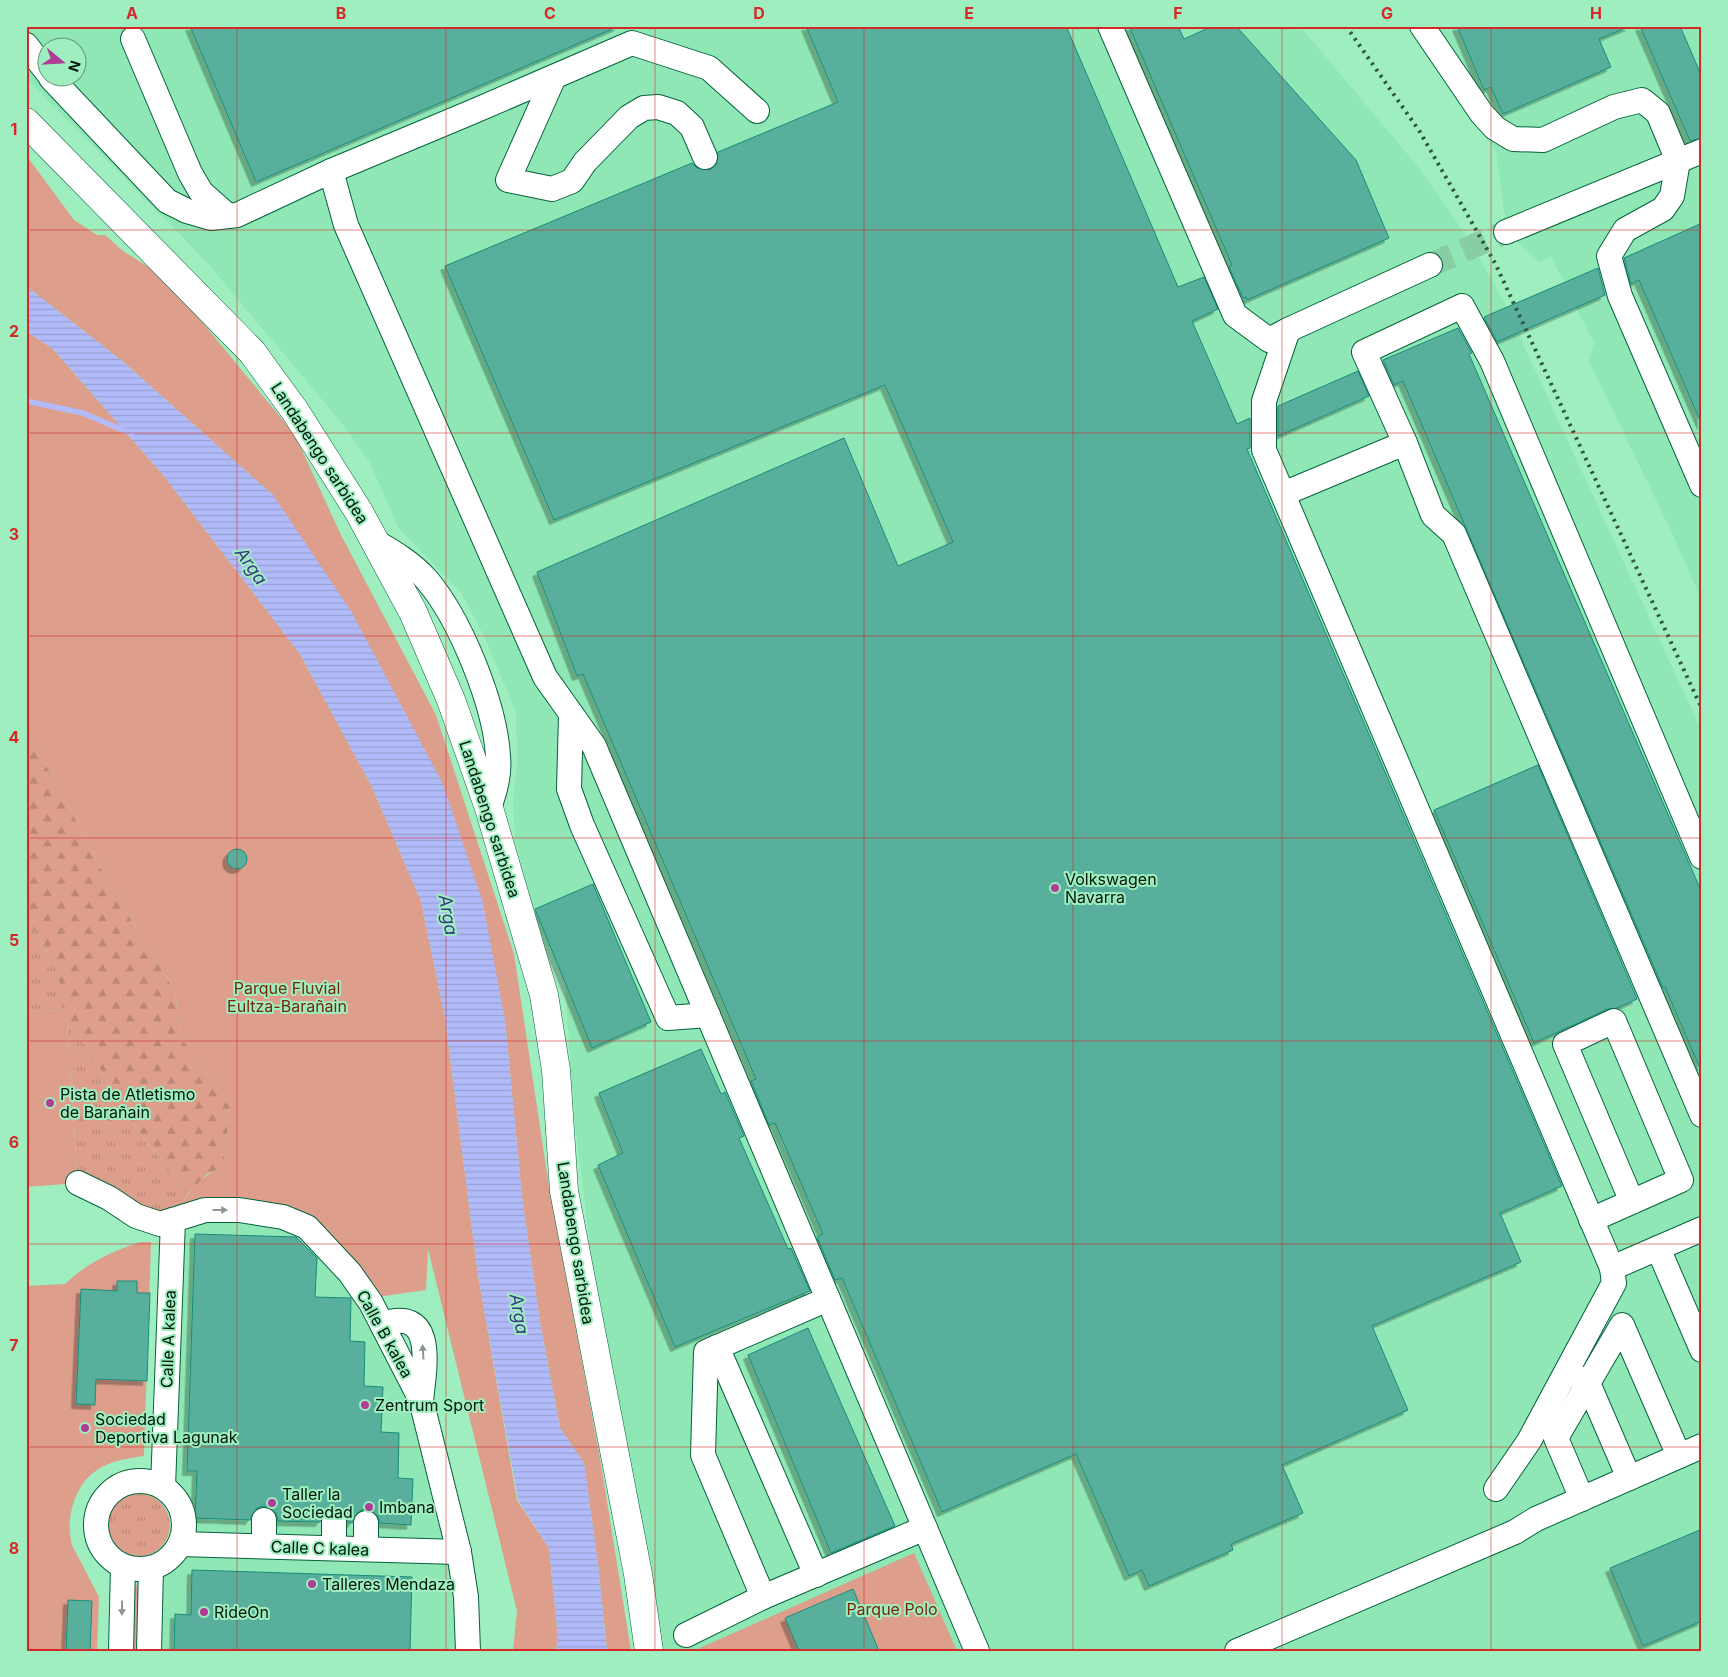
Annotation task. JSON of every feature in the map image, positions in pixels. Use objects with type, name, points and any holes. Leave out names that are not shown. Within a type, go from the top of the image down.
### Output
[{"type":"highway","name":"Landabengo sarbidea","points":[[26,122],[252,352],[295,411],[374,541],[413,612],[451,700],[490,808],[544,995],[556,1070],[564,1191],[638,1574],[649,1651]]},
{"type":"street","points":[[1110,26],[1235,315],[1269,340],[1430,265]]},
{"type":"street","points":[[1422,26],[1482,114],[1495,128],[1513,139],[1543,140],[1614,107],[1642,100],[1658,113],[1678,161],[1672,196],[1662,209],[1624,230],[1609,256],[1620,296],[1702,485]]},
{"type":"street","points":[[133,39],[190,173],[201,192],[228,216]]},
{"type":"street","points":[[60,88],[167,201],[187,211],[211,218],[237,215],[331,171],[632,43],[709,68],[757,111]]},
{"type":"street","points":[[26,45],[38,60]]},
{"type":"street","points":[[554,77],[508,180],[552,189],[572,181],[585,162],[629,116],[644,108],[658,107],[677,113],[692,128],[705,157]]},
{"type":"street","points":[[1506,232],[1702,151]]},
{"type":"street","points":[[331,171],[346,225],[545,677],[594,746],[977,1651]]},
{"type":"street","points":[[1702,857],[1492,361],[1462,306],[1364,352],[1405,443],[1433,515],[1454,534],[1702,1114]]},
{"type":"street","points":[[1288,330],[1264,401],[1264,450],[1612,1268],[1614,1283],[1529,1441],[1496,1489]]},
{"type":"street","points":[[1283,494],[1405,443]]},
{"type":"street","points":[[571,714],[570,789],[582,825],[668,1018],[708,1015]]},
{"type":"street","points":[[1592,1220],[1681,1180],[1614,1021],[1565,1044],[1632,1202]]},
{"type":"street","name":"Calle B kalea","points":[[78,1183],[109,1198],[136,1216],[160,1224],[205,1210],[239,1210],[283,1217],[307,1227],[350,1273],[382,1324],[421,1400],[459,1552],[466,1597],[468,1651]]},
{"type":"street","name":"Calle A kalea","points":[[163,1487],[173,1220]]},
{"type":"street","points":[[1612,1268],[1702,1229]]},
{"type":"street","points":[[1658,1248],[1702,1350]]},
{"type":"street","points":[[764,1597],[703,1455],[706,1352],[828,1299]]},
{"type":"street","points":[[1582,1499],[1556,1438],[1622,1325],[1679,1456]]},
{"type":"street","points":[[717,1347],[816,1575]]},
{"type":"street","points":[[1567,1370],[1588,1383],[1629,1478]]},
{"type":"street","points":[[1237,1651],[1515,1532],[1582,1499],[1702,1446]]},
{"type":"street","points":[[135,1481],[150,1482],[163,1487],[173,1495],[180,1506],[184,1518],[184,1531],[180,1544],[167,1560],[151,1568],[136,1569],[123,1566],[106,1552],[97,1533],[96,1518],[101,1505],[110,1493],[121,1485],[135,1481]]},
{"type":"street","points":[[264,1520],[264,1546]]},
{"type":"street","points":[[334,1522],[334,1548]]},
{"type":"street","points":[[366,1523],[366,1549]]},
{"type":"street","points":[[686,1635],[764,1597],[925,1528]]},
{"type":"street","name":"Calle C kalea","points":[[180,1544],[459,1552]]},
{"type":"street","points":[[121,1651],[123,1566]]},
{"type":"street","points":[[148,1651],[151,1568]]},
{"type":"shaded area","points":[[26,26],[1300,26],[1418,167],[1466,235],[1501,296],[1702,732],[1702,1651],[641,1651],[574,1117],[565,984],[533,910],[515,840],[513,800],[517,761],[516,712],[484,636],[462,594],[398,527],[369,461],[341,422],[204,259],[29,81],[26,75]]},
{"type":"shaded area","points":[[1411,26],[1702,26],[1702,601],[1671,531],[1589,361],[1594,343],[1551,256],[1539,262],[1513,238],[1507,240],[1498,221],[1505,217],[1496,152]]},
{"type":"shaded area","points":[[205,1210],[307,1227],[421,1400],[468,1651],[133,1651],[136,1569],[167,1560],[184,1518],[163,1487],[173,1220]]},
{"type":"green space","points":[[26,155],[74,220],[97,235],[105,235],[123,251],[166,278],[295,435],[341,535],[436,715],[514,954],[548,1180],[601,1464],[631,1651],[607,1651],[598,1564],[584,1463],[560,1428],[540,1322],[522,1197],[505,1020],[273,495],[121,360],[26,286]]},
{"type":"green space","name":"Parque Fluvial Eultza-Barañain","points":[[26,331],[53,349],[164,476],[300,654],[372,787],[421,901],[445,1018],[478,1275],[517,1500],[549,1548],[558,1638],[556,1651],[513,1651],[517,1611],[428,1249],[426,1290],[377,1297],[308,1215],[173,1220],[193,1188],[206,1176],[223,1166],[230,1107],[181,1037],[175,991],[105,877],[54,777],[26,737]]},
{"type":"green space","points":[[26,737],[54,777],[105,877],[175,991],[181,1037],[230,1107],[223,1167],[207,1174],[188,1194],[127,1116],[88,1048],[67,1023],[56,964],[26,918]]},
{"type":"green space","points":[[26,918],[56,964],[66,1009],[26,1013]]},
{"type":"green space","name":"Pista de Atletismo de Barañain","points":[[66,1009],[78,1183],[26,1187],[26,1013]]},
{"type":"green space","points":[[67,1023],[88,1048],[127,1116],[188,1194],[173,1220],[78,1183]]},
{"type":"green space","name":"Sociedad Deportiva Lagunak","points":[[141,1242],[151,1242],[144,1456],[111,1463],[94,1472],[80,1488],[70,1516],[72,1545],[99,1597],[97,1651],[26,1651],[26,1286],[65,1284],[100,1258]]},
{"type":"green space","points":[[139,1494],[156,1499],[161,1503],[165,1508],[170,1525],[165,1542],[161,1547],[156,1551],[139,1556],[122,1551],[117,1547],[113,1542],[108,1525],[113,1508],[117,1503],[122,1499]]},
{"type":"green space","name":"Parque Polo","points":[[914,1553],[957,1651],[693,1651]]},
{"type":"green space","points":[[131,1585],[141,1585],[137,1651],[132,1651]]},
{"type":"water","name":"Arga","points":[[26,286],[121,360],[273,495],[351,611],[443,784],[483,903],[505,1020],[522,1197],[540,1322],[560,1428],[584,1463],[598,1564],[607,1651],[556,1651],[558,1638],[549,1548],[518,1500],[478,1275],[445,1018],[421,901],[372,787],[300,654],[164,476],[53,349],[26,331]]},
{"type":"building","points":[[190,26],[619,26],[256,182]]},
{"type":"building","name":"Volkswagen Navarra","points":[[806,26],[1066,26],[1178,287],[1204,277],[1218,309],[1192,321],[1237,424],[1250,418],[1250,448],[1247,449],[1562,1186],[1500,1213],[1521,1262],[1372,1326],[1408,1410],[1282,1465],[1303,1513],[1231,1544],[1233,1550],[1149,1586],[1142,1570],[1129,1576],[1076,1454],[942,1512],[842,1278],[835,1280],[817,1237],[823,1234],[775,1123],[769,1125],[751,1081],[756,1079],[583,674],[577,676],[537,572],[844,438],[898,566],[953,542],[885,385],[554,520],[445,266],[692,163],[697,168],[710,170],[716,165],[718,152],[838,102]]},
{"type":"building","points":[[1129,26],[1178,26],[1184,39],[1213,26],[1236,26],[1356,160],[1389,238],[1247,300],[1246,297],[1243,298],[1229,267],[1232,265]]},
{"type":"building","points":[[1457,26],[1630,26],[1599,39],[1611,67],[1503,114],[1491,87],[1484,90]]},
{"type":"building","points":[[1640,26],[1680,26],[1702,77],[1702,138],[1690,141]]},
{"type":"building","points":[[1702,223],[1702,425],[1639,280],[1631,284],[1624,258]]},
{"type":"building","points":[[1598,268],[1605,295],[1497,342],[1484,317]]},
{"type":"building","points":[[1458,328],[1472,353],[1469,354],[1702,893],[1702,1073],[1665,987],[1663,988],[1403,381],[1394,385],[1383,360]]},
{"type":"building","points":[[1358,371],[1369,396],[1278,436],[1278,406]]},
{"type":"building","points":[[1538,765],[1637,999],[1617,1008],[1608,1009],[1534,1043],[1434,810]]},
{"type":"building","points":[[237,849],[244,852],[247,859],[244,866],[237,869],[230,866],[227,859],[230,852]]},
{"type":"building","points":[[593,884],[651,1022],[592,1048],[535,909]]},
{"type":"building","points":[[701,1049],[721,1094],[725,1092],[744,1136],[739,1138],[788,1249],[791,1248],[810,1291],[675,1347],[598,1165],[623,1153],[599,1093]]},
{"type":"building","points":[[195,1234],[296,1237],[317,1258],[315,1297],[351,1298],[350,1341],[365,1342],[364,1386],[383,1387],[381,1432],[399,1433],[398,1478],[413,1479],[411,1525],[380,1523],[378,1516],[366,1509],[359,1511],[352,1523],[348,1522],[346,1515],[334,1508],[327,1510],[320,1522],[278,1521],[276,1513],[264,1506],[257,1508],[250,1520],[195,1518],[197,1471],[187,1471]]},
{"type":"building","points":[[117,1281],[137,1281],[137,1293],[150,1293],[147,1381],[96,1379],[95,1405],[76,1404],[81,1289],[117,1291]]},
{"type":"building","points":[[808,1328],[895,1526],[831,1553],[748,1355]]},
{"type":"building","points":[[1702,1529],[1702,1621],[1643,1646],[1610,1568]]},
{"type":"building","points":[[192,1570],[412,1577],[410,1651],[174,1651],[175,1614],[191,1615]]},
{"type":"building","points":[[853,1589],[879,1651],[799,1651],[785,1618]]},
{"type":"building","points":[[68,1600],[92,1601],[90,1651],[66,1651]]},
{"type":"waterway","points":[[26,401],[83,413],[132,434]]},
{"type":"tunnel","points":[[1430,265],[1506,232]]},
{"type":"railway","points":[[1346,26],[1420,132],[1495,263],[1702,709]]},
{"type":"place","name":"Volkswagen Navarra","points":[[1055,888]]},
{"type":"place","name":"Pista de Atletismo de Barañain","points":[[50,1103]]},
{"type":"place","name":"Zentrum Sport","points":[[365,1405]]},
{"type":"place","name":"Sociedad Deportiva Lagunak","points":[[85,1428]]},
{"type":"place","name":"Taller la Sociedad","points":[[272,1503]]},
{"type":"place","name":"Imbana","points":[[369,1507]]},
{"type":"place","name":"Talleres Mendaza","points":[[312,1584]]},
{"type":"place","name":"RideOn","points":[[204,1612]]}]
